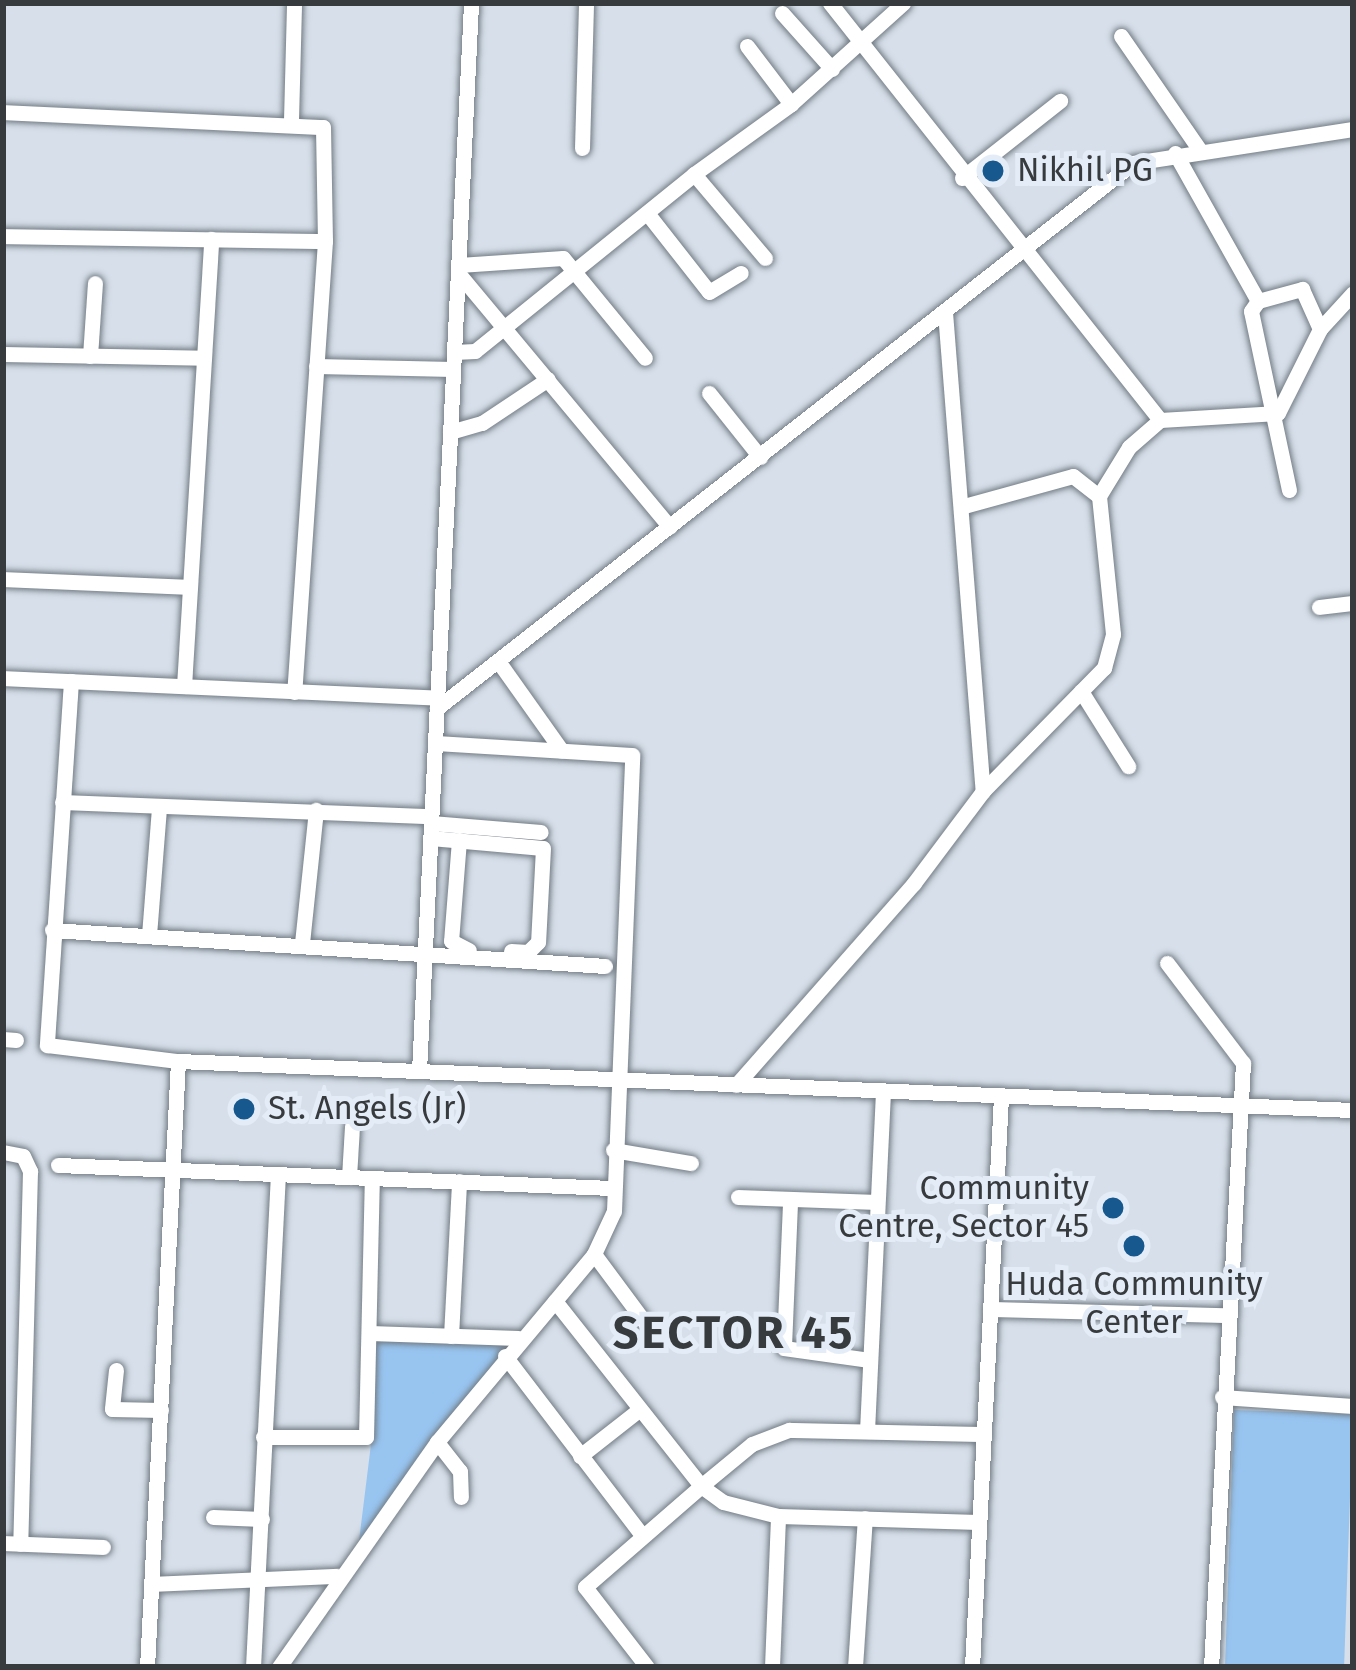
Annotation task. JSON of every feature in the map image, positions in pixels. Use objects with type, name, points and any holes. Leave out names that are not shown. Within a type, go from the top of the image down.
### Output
[{"type":"street","points":[[291,120],[294,3]]},
{"type":"street","points":[[419,1071],[471,3]]},
{"type":"street","points":[[582,148],[586,3]]},
{"type":"street","points":[[830,3],[962,178],[1160,420]]},
{"type":"street","points":[[316,365],[454,361],[468,354],[790,104],[832,69],[854,40],[903,3]]},
{"type":"street","points":[[782,13],[832,69]]},
{"type":"street","points":[[1121,36],[1202,152]]},
{"type":"street","points":[[747,46],[790,104]]},
{"type":"street","points":[[962,178],[1060,101]]},
{"type":"street","points":[[3,112],[314,121],[328,137],[294,692]]},
{"type":"street","points":[[3,678],[437,703],[498,661],[1133,164],[1175,153],[1353,129]]},
{"type":"street","points":[[1175,153],[1258,301]]},
{"type":"street","points":[[694,174],[765,258]]},
{"type":"street","points":[[647,213],[709,292],[741,273]]},
{"type":"street","points":[[3,236],[325,241]]},
{"type":"street","points":[[184,686],[211,239]]},
{"type":"street","points":[[459,269],[502,267],[549,254],[575,271],[645,358]]},
{"type":"street","points":[[459,269],[670,527]]},
{"type":"street","points":[[90,356],[94,283]]},
{"type":"street","points":[[1289,490],[1278,413],[1250,311],[1258,301],[1302,289],[1320,329]]},
{"type":"street","points":[[1278,413],[1320,329],[1353,293]]},
{"type":"street","points":[[945,312],[983,791]]},
{"type":"street","points":[[3,355],[203,358]]},
{"type":"street","points":[[450,432],[482,423],[548,379]]},
{"type":"street","points":[[709,393],[760,457]]},
{"type":"street","points":[[736,1084],[914,883],[983,791],[1081,691],[1113,650],[1099,496],[1129,447],[1160,420],[1278,413]]},
{"type":"street","points":[[964,506],[1073,476],[1099,496]]},
{"type":"street","points":[[3,579],[190,587]]},
{"type":"street","points":[[1319,607],[1353,603]]},
{"type":"street","points":[[498,661],[562,751]]},
{"type":"street","points":[[71,681],[47,1046],[178,1061],[1353,1111]]},
{"type":"street","points":[[1081,691],[1129,766]]},
{"type":"street","points":[[279,1667],[337,1576],[436,1442],[518,1338],[593,1254],[614,1211],[615,1081],[632,755],[435,743]]},
{"type":"street","points":[[62,802],[316,810],[431,826],[541,832]]},
{"type":"street","points":[[149,935],[158,807]]},
{"type":"street","points":[[302,943],[316,810]]},
{"type":"street","points":[[431,826],[459,840],[543,848],[533,950],[453,945],[459,840]]},
{"type":"street","points":[[52,930],[605,966]]},
{"type":"street","points":[[1167,963],[1243,1063],[1237,1106],[1210,1667]]},
{"type":"street","points":[[147,1667],[178,1061]]},
{"type":"street","points":[[867,1431],[883,1092]]},
{"type":"street","points":[[972,1667],[1001,1096]]},
{"type":"street","points":[[349,1177],[352,1126]]},
{"type":"street","points":[[613,1150],[692,1163]]},
{"type":"street","points":[[3,1152],[23,1156],[30,1171],[11,1544],[103,1547]]},
{"type":"street","points":[[58,1165],[612,1188]]},
{"type":"street","points":[[253,1667],[261,1582],[263,1437],[278,1175]]},
{"type":"street","points":[[263,1437],[367,1437],[372,1178]]},
{"type":"street","points":[[451,1336],[459,1181]]},
{"type":"street","points":[[738,1197],[790,1203],[877,1202]]},
{"type":"street","points":[[790,1203],[784,1348],[869,1360]]},
{"type":"street","points":[[593,1254],[655,1336]]},
{"type":"street","points":[[555,1300],[701,1486],[723,1502],[778,1516],[979,1522]]},
{"type":"street","points":[[990,1309],[1226,1315]]},
{"type":"street","points":[[370,1333],[518,1338]]},
{"type":"street","points":[[505,1356],[643,1535]]},
{"type":"street","points":[[116,1370],[112,1409],[161,1409]]},
{"type":"street","points":[[1222,1397],[1353,1406]]},
{"type":"street","points":[[580,1456],[640,1408]]},
{"type":"street","points":[[647,1667],[585,1587],[701,1486],[770,1435],[984,1434]]},
{"type":"street","points":[[436,1442],[460,1471],[461,1497]]},
{"type":"street","points":[[772,1667],[778,1516]]},
{"type":"street","points":[[213,1517],[262,1519]]},
{"type":"street","points":[[855,1667],[865,1518]]},
{"type":"street","points":[[152,1584],[337,1576]]},
{"type":"shaded area","points":[[373,1336],[510,1342],[359,1541],[371,1444]]},
{"type":"shaded area","points":[[1234,1410],[1353,1414],[1344,1667],[1225,1667]]},
{"type":"place","name":"Nikhil PG","points":[[993,171]]},
{"type":"place","name":"St. Angels (Jr)","points":[[244,1109]]},
{"type":"place","name":"Community Centre, Sector 45","points":[[1113,1208]]},
{"type":"place","name":"Huda Community Center","points":[[1134,1246]]},
{"type":"district","name":"SECTOR 45","points":[[734,1334]]}]
